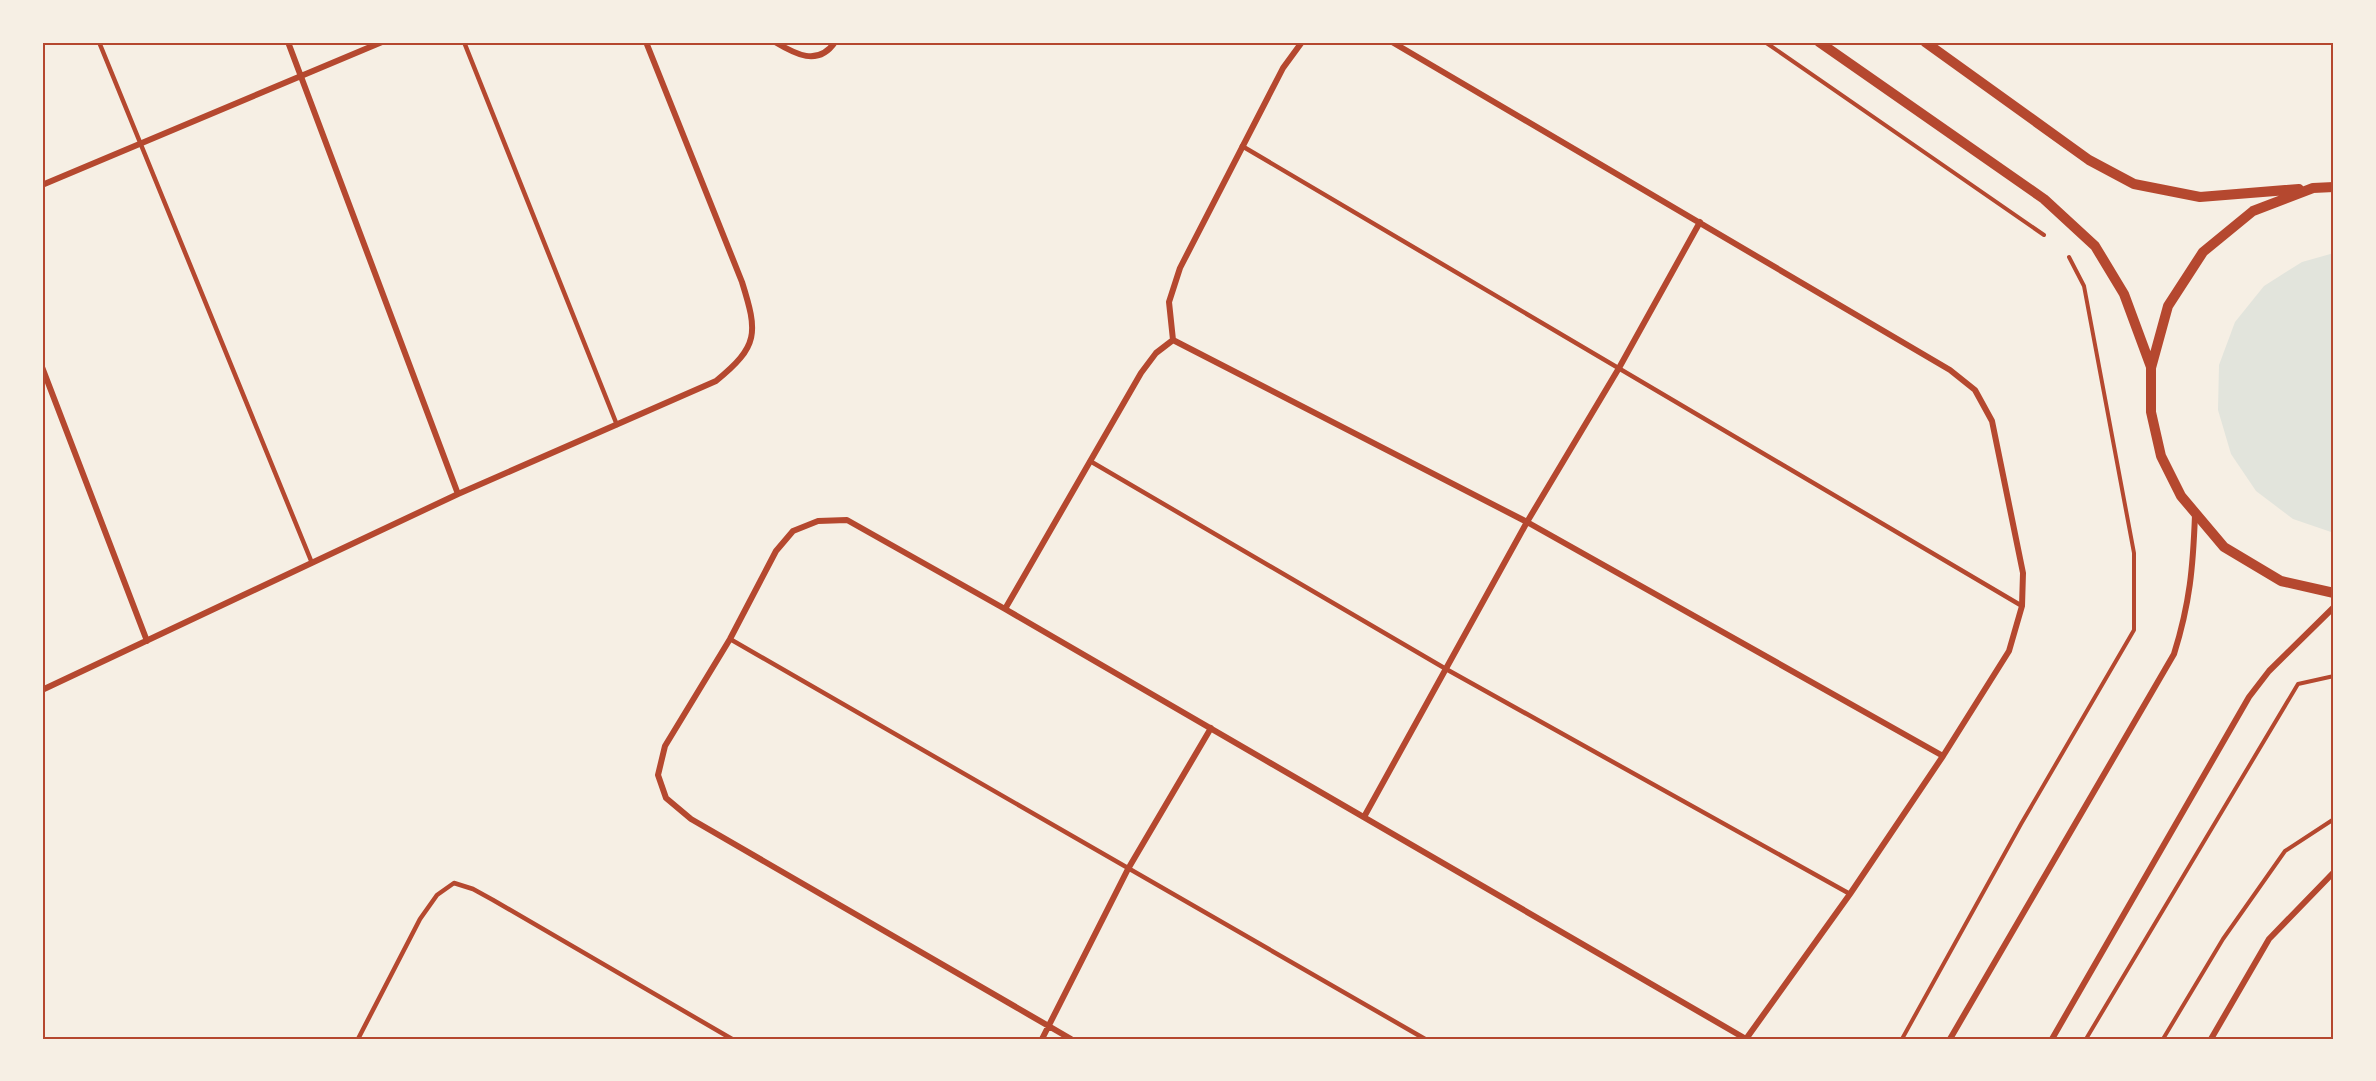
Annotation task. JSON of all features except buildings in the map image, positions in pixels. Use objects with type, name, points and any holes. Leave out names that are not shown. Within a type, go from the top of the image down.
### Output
[{"type":"street","points":[[288,42],[459,494]]},
{"type":"street","points":[[42,185],[382,42]]},
{"type":"street","points":[[42,690],[459,494],[716,381],[738,363],[752,338],[751,311],[742,282],[646,42]]},
{"type":"street","points":[[775,42],[799,57],[817,56],[832,47],[835,42]]},
{"type":"street","points":[[1173,340],[1169,302],[1180,268],[1283,68],[1302,42]]},
{"type":"street","points":[[1071,1039],[691,819],[666,798],[658,775],[665,746],[730,639],[776,551],[793,531],[818,521],[848,520],[1746,1039],[1850,894],[1943,756],[2009,651],[2022,606],[2023,573],[1992,421],[1975,390],[1950,370],[1392,42]]},
{"type":"street","points":[[1819,42],[2044,199],[2095,246],[2124,294],[2151,368]]},
{"type":"street","points":[[1925,42],[2088,160],[2134,184],[2200,197],[2334,187]]},
{"type":"street","points":[[2313,188],[2253,211],[2203,252],[2168,306],[2151,368],[2151,412],[2161,456],[2181,496],[2224,547],[2281,581],[2334,593]]},
{"type":"street","points":[[1364,817],[1527,522],[1619,368],[1700,222]]},
{"type":"street","points":[[1005,609],[1141,373],[1156,353],[1173,340]]},
{"type":"street","points":[[1173,340],[1527,522],[1943,756]]},
{"type":"street","points":[[42,367],[147,641]]},
{"type":"street","points":[[1950,1039],[2174,654],[2185,619],[2192,576],[2195,513]]},
{"type":"street","points":[[2052,1039],[2249,697],[2269,672],[2334,608]]},
{"type":"street","points":[[1042,1039],[1128,869],[1210,728]]},
{"type":"street","points":[[2211,1039],[2269,939],[2334,872]]},
{"type":"lane","points":[[99,42],[312,563]]},
{"type":"lane","points":[[464,42],[616,425]]},
{"type":"lane","points":[[1242,146],[2022,606]]},
{"type":"lane","points":[[1089,461],[1446,669],[1850,894]]},
{"type":"lane","points":[[730,639],[1425,1039]]},
{"type":"lane","points":[[358,1039],[420,919],[437,896],[454,883],[483,894],[732,1039]]},
{"type":"path","points":[[2086,1039],[2298,684],[2334,676]]},
{"type":"path","points":[[2163,1039],[2223,939],[2285,851],[2334,819]]},
{"type":"shaded area","points":[[2334,253],[2334,533],[2293,519],[2256,491],[2231,454],[2218,410],[2219,365],[2235,322],[2264,286],[2302,262]]}]
